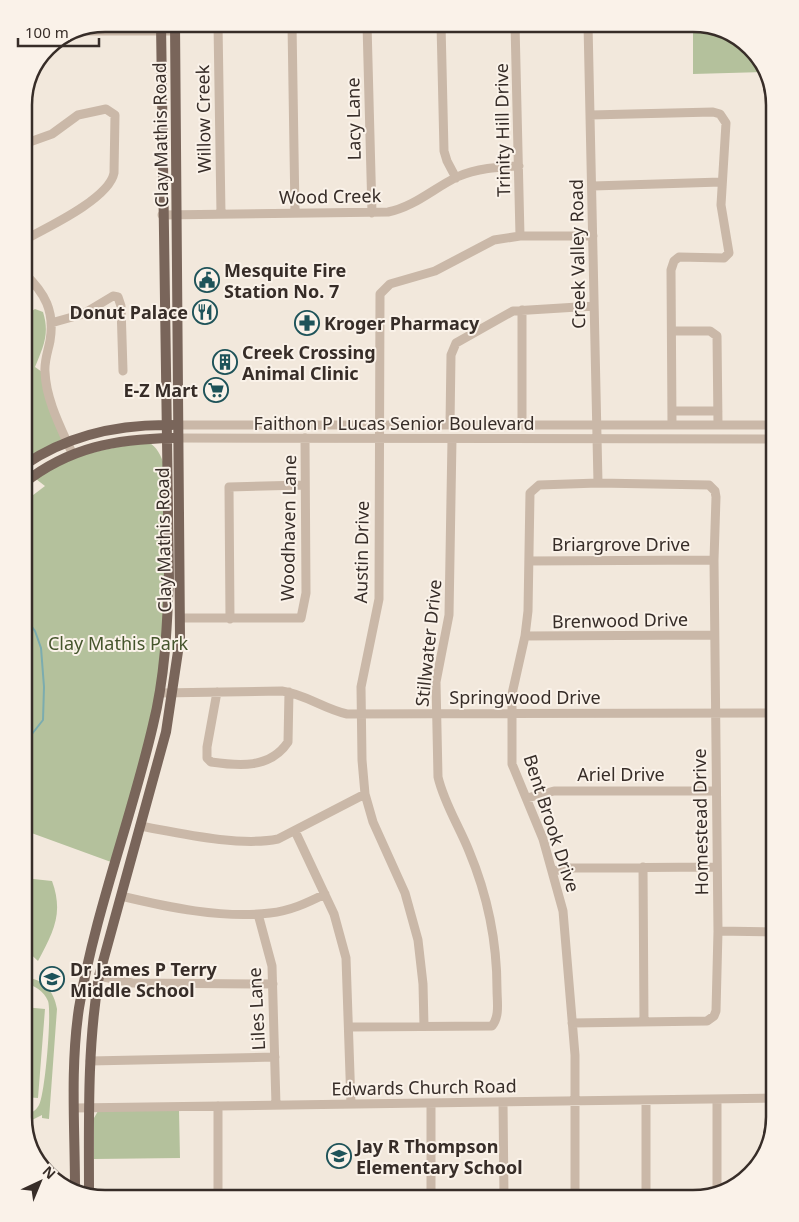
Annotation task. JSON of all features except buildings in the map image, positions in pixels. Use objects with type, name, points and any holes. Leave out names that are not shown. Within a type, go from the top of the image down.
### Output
[{"type":"main road","name":"Clay Mathis Road","points":[[75,1183],[76,1034],[86,973],[145,757],[160,693],[166,652],[169,579],[163,287],[161,32]]},
{"type":"main road","name":"Clay Mathis Road","points":[[89,1187],[88,1108],[93,1012],[99,976],[166,732],[173,693],[181,618],[177,438],[178,215],[175,32]]},
{"type":"main road","points":[[162,139],[176,139]]},
{"type":"main road","points":[[163,287],[178,287]]},
{"type":"main road","points":[[164,344],[178,344]]},
{"type":"main road","name":"Faithon P Lucas Senior Boulevard","points":[[33,460],[67,442],[117,428],[177,425]]},
{"type":"main road","name":"Faithon P Lucas Senior Boulevard","points":[[33,477],[48,465],[72,453],[134,439],[177,438]]},
{"type":"street","name":"Willow Creek","points":[[218,32],[221,214]]},
{"type":"street","points":[[292,32],[295,213]]},
{"type":"street","name":"Lacy Lane","points":[[367,32],[372,213]]},
{"type":"street","points":[[441,33],[444,151],[456,178]]},
{"type":"street","name":"Trinity Hill Drive","points":[[515,33],[520,236]]},
{"type":"street","name":"Creek Valley Road","points":[[588,33],[598,483]]},
{"type":"street","points":[[33,141],[52,134],[78,115],[103,109],[115,115],[114,178],[77,212],[33,235]]},
{"type":"street","points":[[590,115],[713,112],[720,114],[726,126],[721,182],[721,213],[729,253],[724,258],[683,257],[674,261],[671,270],[672,424]]},
{"type":"street","name":"Wood Creek","points":[[162,215],[372,213],[400,209],[456,178],[488,168],[519,166]]},
{"type":"street","points":[[592,186],[721,182]]},
{"type":"street","name":"Austin Drive","points":[[424,1026],[423,984],[418,940],[406,893],[373,822],[365,794],[361,713],[363,671],[378,599],[380,298],[383,289],[390,284],[435,271],[494,240],[520,236],[593,236]]},
{"type":"street","points":[[33,283],[46,298],[51,323],[45,371],[48,394],[72,453]]},
{"type":"street","points":[[51,323],[72,318],[113,296],[118,297],[121,306],[123,371]]},
{"type":"street","points":[[450,424],[451,355],[454,346],[462,339],[509,313],[522,310],[594,306]]},
{"type":"street","points":[[522,310],[522,424]]},
{"type":"street","points":[[672,331],[710,331],[717,336],[718,424]]},
{"type":"street","points":[[672,411],[718,411]]},
{"type":"street","name":"Faithon P Lucas Senior Boulevard","points":[[177,425],[766,425]]},
{"type":"street","points":[[285,426],[285,438]]},
{"type":"street","name":"Faithon P Lucas Senior Boulevard","points":[[177,438],[766,439]]},
{"type":"street","name":"Woodhaven Lane","points":[[230,619],[301,618],[306,593],[305,438]]},
{"type":"street","name":"Stillwater Drive","points":[[350,1027],[492,1026],[498,1016],[495,950],[485,898],[469,851],[442,792],[438,777],[436,682],[447,631],[452,582],[452,439]]},
{"type":"street","name":"Bent Brook Drive","points":[[575,1190],[575,1101],[572,1023],[563,911],[553,871],[527,798],[512,764],[512,694],[525,636],[529,561],[529,498],[532,490],[539,485],[598,483],[710,485]]},
{"type":"street","points":[[181,618],[230,619],[228,487],[305,485]]},
{"type":"street","name":"Homestead Drive","points":[[572,1023],[707,1021],[714,1016],[718,931],[714,635],[716,497],[715,491],[710,485]]},
{"type":"street","name":"Briargrove Drive","points":[[529,561],[714,560]]},
{"type":"street","name":"Brenwood Drive","points":[[525,636],[714,635]]},
{"type":"street","name":"Springwood Drive","points":[[160,693],[260,690],[289,692],[332,711],[361,713],[766,712]]},
{"type":"street","points":[[217,692],[206,751],[207,758],[212,762],[241,766],[264,761],[276,754],[288,742],[289,692]]},
{"type":"street","name":"Ariel Drive","points":[[527,798],[554,791],[716,791]]},
{"type":"street","points":[[140,826],[248,841],[278,839],[365,794]]},
{"type":"street","points":[[295,831],[325,894],[340,933],[346,958],[350,1027],[351,1104]]},
{"type":"street","points":[[553,871],[570,868],[717,867]]},
{"type":"street","points":[[643,868],[644,1022]]},
{"type":"street","points":[[121,896],[151,903],[230,914],[258,914],[295,907],[325,894]]},
{"type":"street","name":"Liles Lane","points":[[258,914],[272,966],[276,1105]]},
{"type":"street","points":[[718,931],[766,932]]},
{"type":"street","points":[[99,976],[132,984],[273,984]]},
{"type":"street","points":[[90,1061],[275,1057]]},
{"type":"street","name":"Edwards Church Road","points":[[74,1108],[766,1098]]},
{"type":"street","points":[[717,1099],[717,1185]]},
{"type":"street","points":[[646,1100],[646,1190]]},
{"type":"street","points":[[503,1102],[504,1190]]},
{"type":"street","points":[[431,1103],[431,1190]]},
{"type":"street","points":[[218,1106],[218,1189]]},
{"type":"green space","points":[[693,33],[717,36],[726,40],[741,51],[758,72],[693,74]]},
{"type":"green space","points":[[35,309],[43,312],[46,327],[45,340],[35,367],[42,372],[64,438],[33,454],[33,310]]},
{"type":"green space","name":"Clay Mathis Park","points":[[148,442],[154,446],[162,458],[164,465],[166,605],[163,652],[154,705],[134,784],[111,862],[32,833],[33,495],[45,486],[36,479],[50,470],[89,453]]},
{"type":"green space","points":[[32,879],[52,881],[57,903],[55,923],[38,961],[32,956]]},
{"type":"green space","points":[[32,978],[42,983],[51,991],[57,1009],[49,1119],[42,1118],[42,1115],[32,1120],[32,1112],[39,1105],[44,1086],[49,1020],[48,1001],[44,994],[32,986]]},
{"type":"green space","points":[[32,1008],[45,1009],[38,1098],[32,1098]]},
{"type":"green space","points":[[179,1110],[180,1158],[94,1159],[94,1118],[98,1111]]},
{"type":"waterway","points":[[32,628],[41,648],[44,687],[43,720],[32,733]]},
{"type":"place","name":"Mesquite Fire Station No. 7","points":[[207,280]]},
{"type":"place","name":"Donut Palace","points":[[205,312]]},
{"type":"place","name":"Kroger Pharmacy","points":[[307,323]]},
{"type":"place","name":"Creek Crossing Animal Clinic","points":[[225,362]]},
{"type":"place","name":"E-Z Mart","points":[[216,390]]},
{"type":"place","name":"Dr James P Terry Middle School","points":[[52,979]]},
{"type":"place","name":"Jay R Thompson Elementary School","points":[[339,1156]]}]
